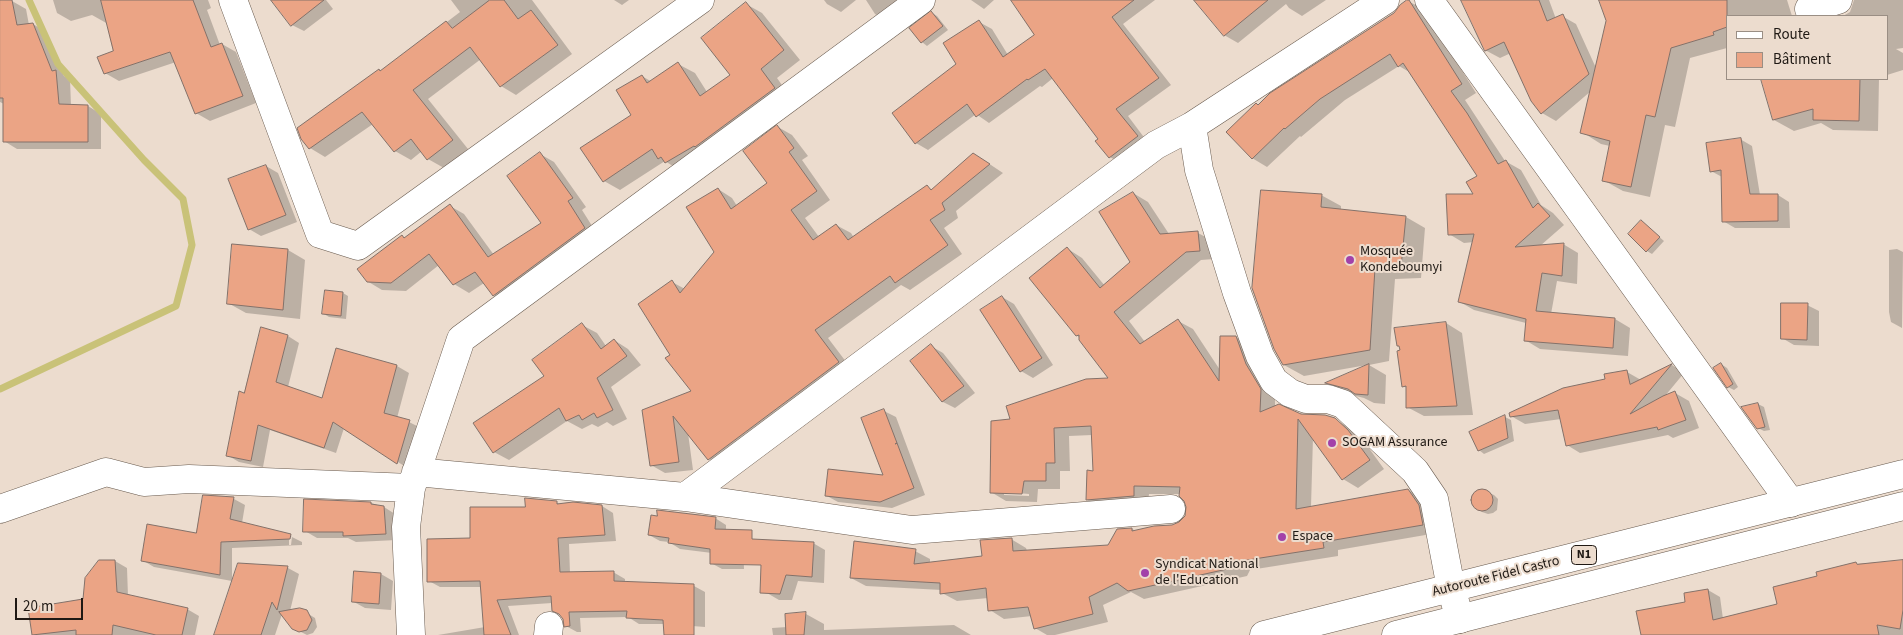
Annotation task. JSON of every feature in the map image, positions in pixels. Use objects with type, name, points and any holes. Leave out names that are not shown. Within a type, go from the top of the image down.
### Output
[{"type":"main road","points":[[232,0],[320,234],[358,246],[700,0]]},
{"type":"main road","points":[[411,635],[406,526],[414,480],[461,339],[921,0]]},
{"type":"main road","points":[[685,497],[1156,145],[1192,126],[1385,0]]},
{"type":"main road","points":[[1429,0],[1792,503]]},
{"type":"main road","points":[[1809,9],[1838,0]]},
{"type":"main road","points":[[1192,126],[1199,170],[1260,356],[1274,380],[1290,392],[1306,399],[1328,399],[1343,404],[1415,471],[1434,499],[1451,588],[1460,619]]},
{"type":"main road","points":[[0,509],[106,472],[144,482],[189,479],[414,480],[685,497],[912,530],[1171,509]]},
{"type":"main road","name":"Autoroute Fidel Castro","points":[[1264,635],[1903,474]]},
{"type":"main road","name":"N1","points":[[1396,635],[1903,506]]},
{"type":"building","points":[[0,0],[12,0],[17,25],[33,23],[52,71],[56,70],[59,104],[88,105],[88,142],[3,142],[3,98],[0,98]]},
{"type":"building","points":[[101,0],[193,0],[211,47],[222,43],[243,96],[195,114],[170,52],[104,74],[97,57],[113,51]]},
{"type":"building","points":[[271,0],[324,0],[291,26]]},
{"type":"building","points":[[490,0],[504,0],[518,19],[531,10],[558,45],[500,87],[470,47],[413,90],[453,140],[427,160],[411,139],[394,152],[362,112],[309,149],[301,139],[297,128],[379,69],[380,71],[446,21],[452,28]]},
{"type":"building","points":[[1011,0],[1134,0],[1112,17],[1159,78],[1116,109],[1138,136],[1109,158],[1095,141],[1098,139],[1045,69],[1027,79],[976,117],[967,104],[915,144],[892,113],[956,64],[943,43],[979,20],[1003,57],[1034,35]]},
{"type":"building","points":[[1194,0],[1268,0],[1224,36]]},
{"type":"building","points":[[1409,0],[1462,84],[1451,91],[1467,113],[1498,164],[1506,160],[1533,208],[1538,203],[1550,216],[1515,247],[1564,243],[1562,276],[1542,273],[1536,311],[1615,318],[1613,348],[1524,341],[1526,319],[1458,302],[1474,234],[1448,235],[1446,194],[1473,194],[1466,182],[1477,176],[1403,63],[1398,67],[1390,54],[1320,99],[1284,128],[1252,159],[1226,132],[1256,103],[1258,105],[1270,93],[1394,13]]},
{"type":"building","points":[[1461,0],[1539,0],[1547,21],[1563,14],[1589,74],[1541,114],[1531,101],[1504,42],[1485,51]]},
{"type":"building","points":[[1599,0],[1727,0],[1726,27],[1713,32],[1714,35],[1671,48],[1655,117],[1646,115],[1631,187],[1602,181],[1610,141],[1580,133],[1606,21]]},
{"type":"building","points":[[746,2],[784,50],[761,69],[775,88],[695,147],[665,163],[661,157],[658,159],[652,149],[603,182],[580,148],[631,115],[616,90],[642,75],[647,83],[678,62],[700,96],[730,75],[701,38]]},
{"type":"building","points":[[931,11],[943,26],[921,43],[909,28]]},
{"type":"building","points":[[1761,80],[1860,80],[1859,121],[1813,120],[1813,109],[1773,120]]},
{"type":"building","points":[[777,125],[794,148],[789,152],[817,191],[791,210],[813,240],[836,224],[848,240],[927,185],[931,190],[973,153],[990,164],[942,203],[945,210],[930,220],[948,245],[895,283],[890,276],[815,330],[839,362],[708,460],[673,416],[679,462],[650,466],[642,410],[691,391],[665,358],[670,355],[638,304],[672,280],[680,293],[714,252],[686,207],[718,188],[731,209],[767,183],[743,151]]},
{"type":"building","points":[[1741,138],[1750,194],[1778,194],[1778,221],[1722,222],[1721,170],[1710,172],[1706,143]]},
{"type":"building","points":[[540,152],[573,198],[568,201],[585,228],[493,296],[475,272],[453,285],[429,254],[391,283],[367,282],[357,269],[402,235],[404,238],[450,204],[488,257],[541,223],[507,176]]},
{"type":"building","points":[[266,165],[286,215],[248,230],[228,179]]},
{"type":"building","points":[[1261,190],[1322,194],[1321,207],[1406,216],[1401,267],[1375,268],[1370,350],[1283,365],[1274,349],[1252,288]]},
{"type":"building","points":[[1133,192],[1160,234],[1198,231],[1200,251],[1186,252],[1114,312],[1140,344],[1178,319],[1219,381],[1220,336],[1236,336],[1246,364],[1261,389],[1260,412],[1279,404],[1301,414],[1325,415],[1335,418],[1348,430],[1370,460],[1342,480],[1298,419],[1296,509],[1408,489],[1419,505],[1423,525],[1323,542],[1324,548],[1235,562],[1232,568],[1128,591],[1117,583],[1089,597],[1093,614],[1034,629],[1028,607],[988,611],[986,588],[940,594],[940,583],[850,578],[854,541],[916,549],[914,564],[982,556],[980,540],[1012,538],[1013,551],[1108,545],[1117,529],[1132,528],[1132,531],[1154,526],[1172,525],[1179,522],[1185,516],[1186,507],[1184,501],[1179,496],[1180,487],[1134,486],[1134,496],[1086,500],[1087,470],[1093,471],[1091,426],[1054,428],[1055,463],[1046,463],[1046,481],[1024,481],[1022,494],[990,493],[991,421],[1010,419],[1006,406],[1086,379],[1108,378],[1079,340],[1079,335],[1076,336],[1029,278],[1067,247],[1100,288],[1130,262],[1099,212]]},
{"type":"building","points":[[1641,220],[1660,237],[1646,252],[1628,234]]},
{"type":"building","points":[[232,244],[288,249],[283,310],[227,304]]},
{"type":"building","points":[[325,290],[343,292],[341,316],[322,314]]},
{"type":"building","points":[[1002,296],[1042,358],[1020,372],[980,310]]},
{"type":"building","points":[[1781,303],[1808,303],[1807,340],[1781,339]]},
{"type":"building","points":[[1446,322],[1457,406],[1406,408],[1406,386],[1402,387],[1397,351],[1400,350],[1399,346],[1397,346],[1394,328]]},
{"type":"building","points":[[582,323],[601,349],[614,339],[627,356],[597,378],[613,410],[597,418],[594,413],[582,420],[579,415],[566,421],[559,408],[493,453],[473,423],[544,376],[532,360]]},
{"type":"building","points":[[261,327],[288,335],[276,382],[322,398],[336,348],[397,365],[384,413],[410,420],[397,464],[333,422],[324,448],[258,425],[251,461],[226,456],[239,391],[244,393]]},
{"type":"building","points":[[931,344],[964,386],[942,402],[910,361]]},
{"type":"building","points":[[1721,363],[1733,384],[1727,388],[1713,368]]},
{"type":"building","points":[[1369,364],[1368,395],[1355,394],[1348,389],[1325,383]]},
{"type":"building","points":[[1672,364],[1630,414],[1675,391],[1686,420],[1658,430],[1657,427],[1566,446],[1558,410],[1510,417],[1509,413],[1563,388],[1605,379],[1604,374],[1627,370],[1630,384]]},
{"type":"building","points":[[1758,403],[1765,427],[1757,429],[1741,407]]},
{"type":"building","points":[[884,409],[914,488],[880,502],[825,496],[828,469],[883,475],[861,418]]},
{"type":"building","points":[[1505,415],[1508,438],[1478,451],[1469,432]]},
{"type":"building","points":[[1478,489],[1486,489],[1493,496],[1493,504],[1486,511],[1478,511],[1471,504],[1471,496]]},
{"type":"building","points":[[203,495],[234,497],[230,519],[291,534],[290,539],[221,542],[220,575],[141,561],[147,524],[196,533]]},
{"type":"building","points":[[525,498],[557,501],[557,504],[573,502],[602,505],[605,535],[558,538],[560,572],[614,571],[614,581],[694,584],[694,635],[664,635],[663,620],[626,618],[627,611],[569,612],[570,626],[564,627],[563,619],[559,614],[552,611],[551,596],[497,600],[511,635],[484,635],[480,581],[427,582],[427,539],[470,538],[470,507],[525,507]]},
{"type":"building","points":[[304,499],[371,502],[371,504],[384,506],[386,534],[343,536],[343,532],[303,532]]},
{"type":"building","points":[[657,510],[716,517],[715,529],[752,530],[752,539],[814,542],[812,577],[786,575],[780,594],[760,593],[761,565],[710,564],[710,549],[668,543],[669,538],[648,535],[651,515],[657,516]]},
{"type":"building","points":[[99,560],[115,560],[117,592],[188,608],[182,635],[156,635],[113,625],[112,635],[76,635],[76,630],[32,635],[28,608],[83,599],[85,578]]},
{"type":"building","points":[[1903,560],[1903,610],[1900,629],[1877,625],[1879,635],[1641,635],[1636,611],[1685,602],[1684,593],[1708,589],[1713,620],[1777,604],[1773,587],[1817,576],[1816,572],[1856,562],[1857,564]]},
{"type":"building","points":[[238,563],[288,566],[277,610],[272,602],[261,635],[214,635]]},
{"type":"building","points":[[354,571],[381,573],[379,604],[352,602]]},
{"type":"building","points":[[300,608],[307,610],[312,620],[307,630],[299,632],[292,629],[279,612]]},
{"type":"building","points":[[806,612],[804,635],[786,635],[785,614]]},
{"type":"waterway","points":[[0,389],[176,306],[192,245],[183,199],[144,160],[58,64],[29,0]]},
{"type":"place","name":"Mosquée Kondeboumyi","points":[[1350,260]]},
{"type":"place","name":"SOGAM Assurance","points":[[1332,443]]},
{"type":"place","name":"Espace","points":[[1282,537]]},
{"type":"place","name":"Syndicat National de l'Education","points":[[1145,573]]}]
